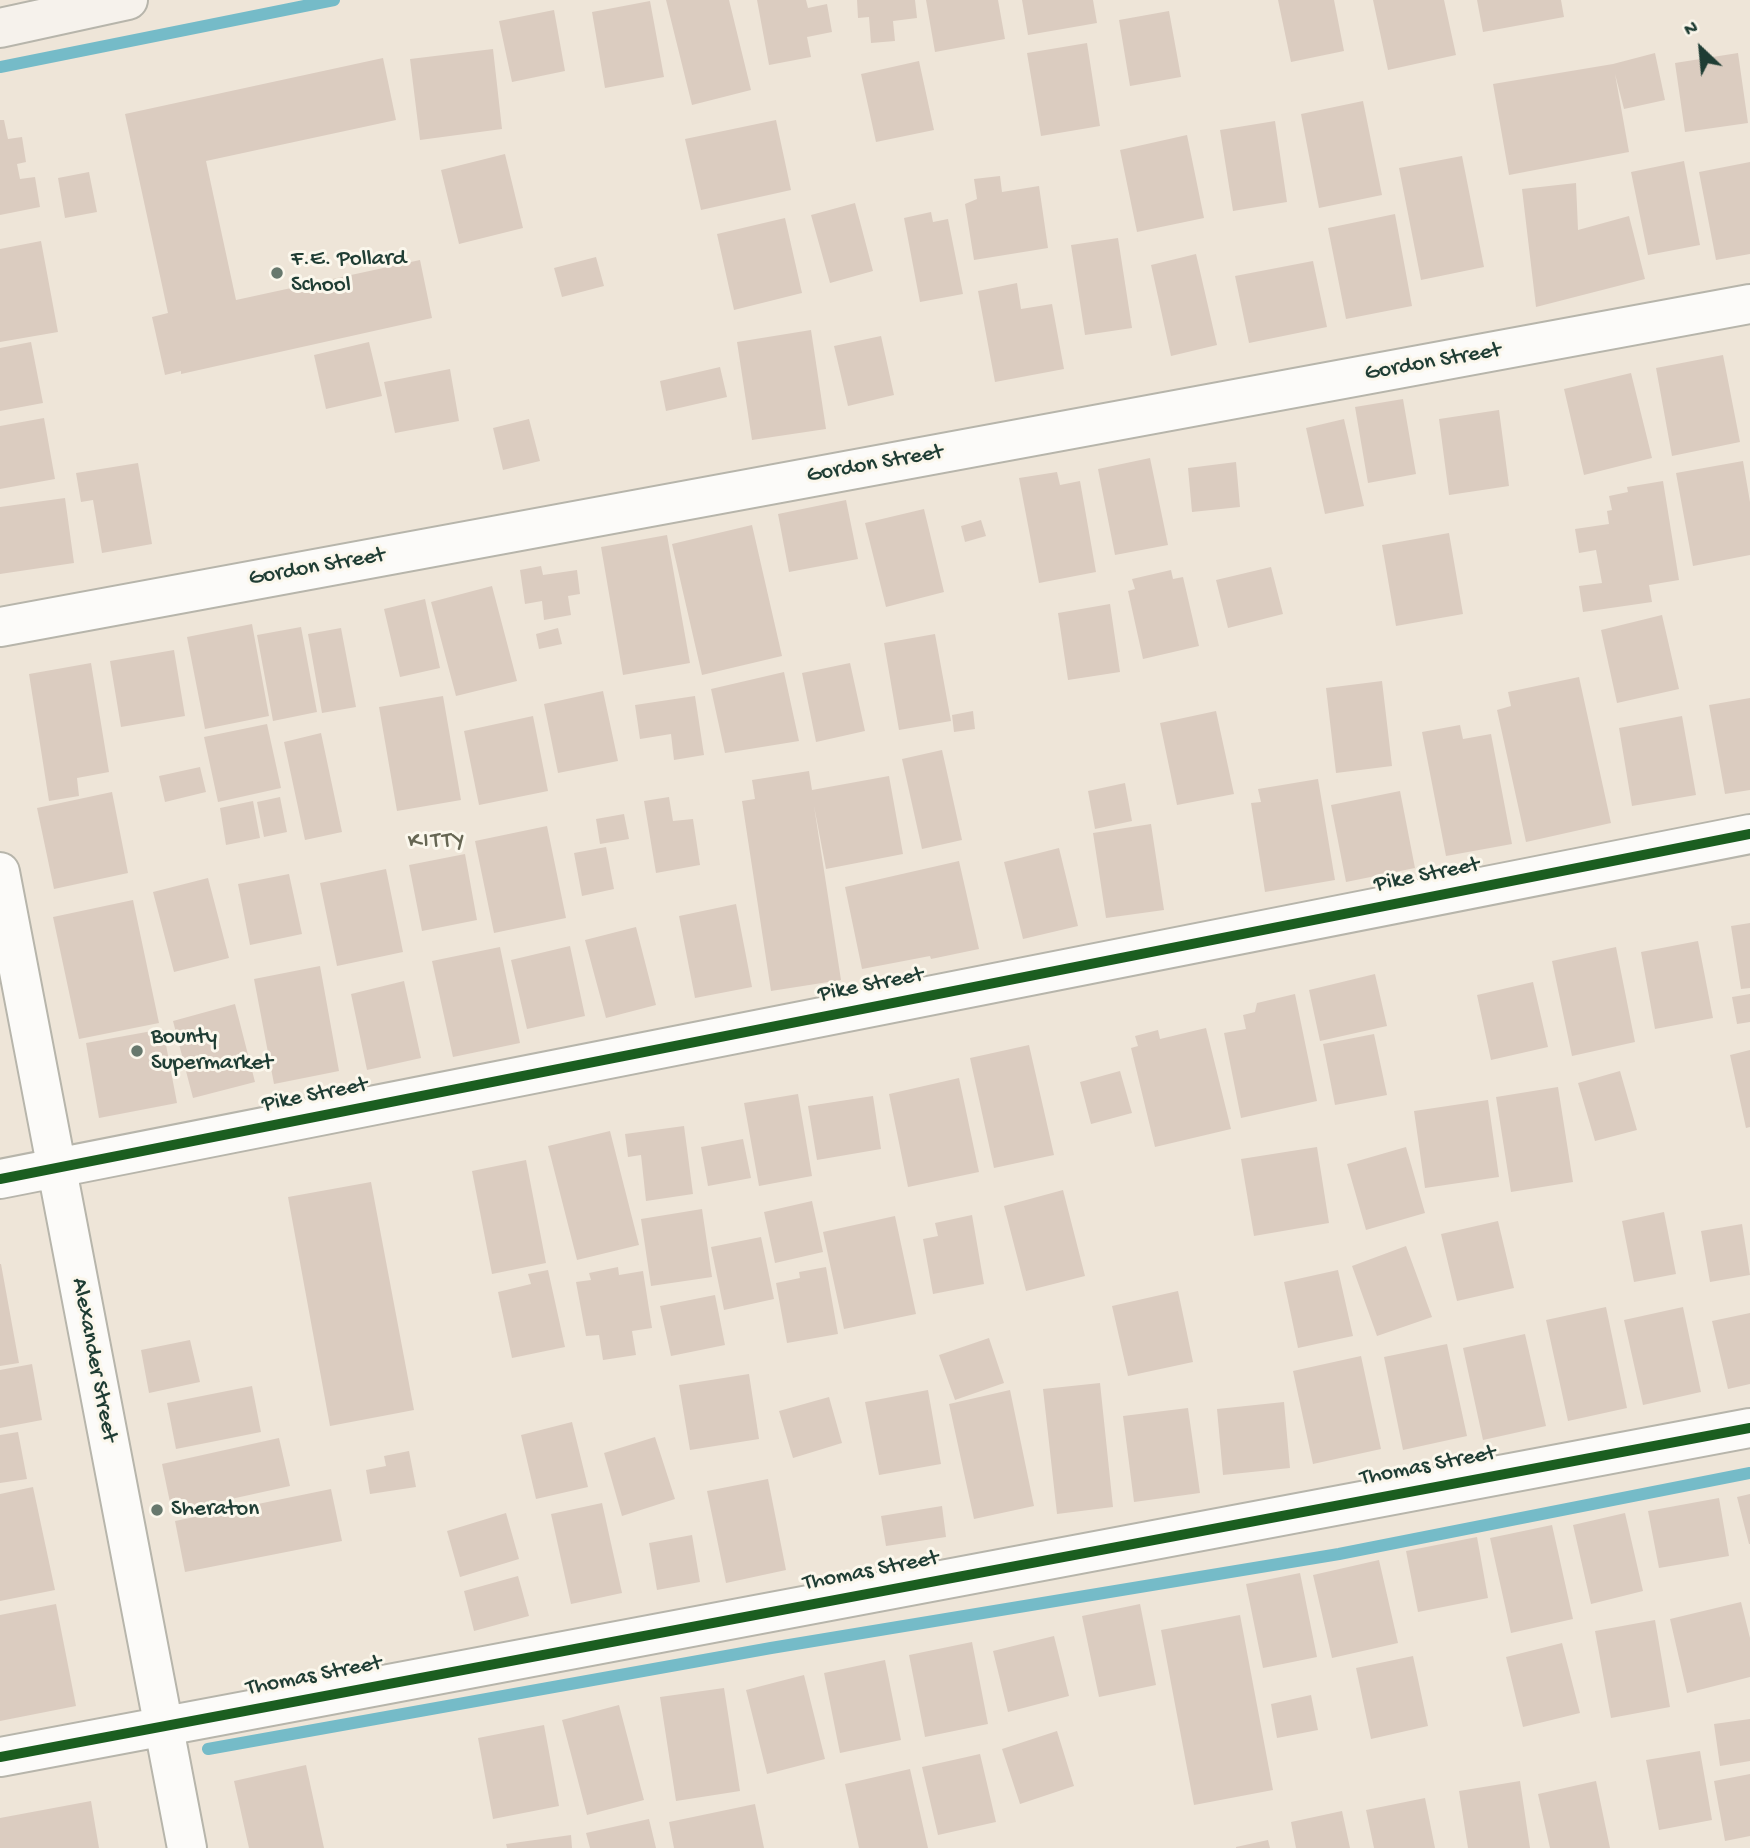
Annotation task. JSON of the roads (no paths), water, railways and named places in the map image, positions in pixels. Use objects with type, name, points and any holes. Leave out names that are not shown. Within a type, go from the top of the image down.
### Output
[{"type":"street","points":[[0,27],[128,0]]},
{"type":"street","name":"Gordon Street","points":[[0,627],[1750,304]]},
{"type":"street","name":"Pike Street","points":[[0,1179],[1750,834]]},
{"type":"street","name":"Alexander Street","points":[[0,872],[187,1848]]},
{"type":"street","name":"Thomas Street","points":[[0,1757],[1750,1428]]},
{"type":"waterway","points":[[0,67],[334,0]]},
{"type":"waterway","points":[[208,1749],[771,1648],[1339,1554],[1750,1473]]},
{"type":"place","name":"F.E. Pollard School","points":[[277,273]]},
{"type":"place","name":"Bounty Supermarket","points":[[137,1051]]},
{"type":"place","name":"Sheraton","points":[[157,1510]]},
{"type":"district","name":"KITTY","points":[[437,842]]}]
